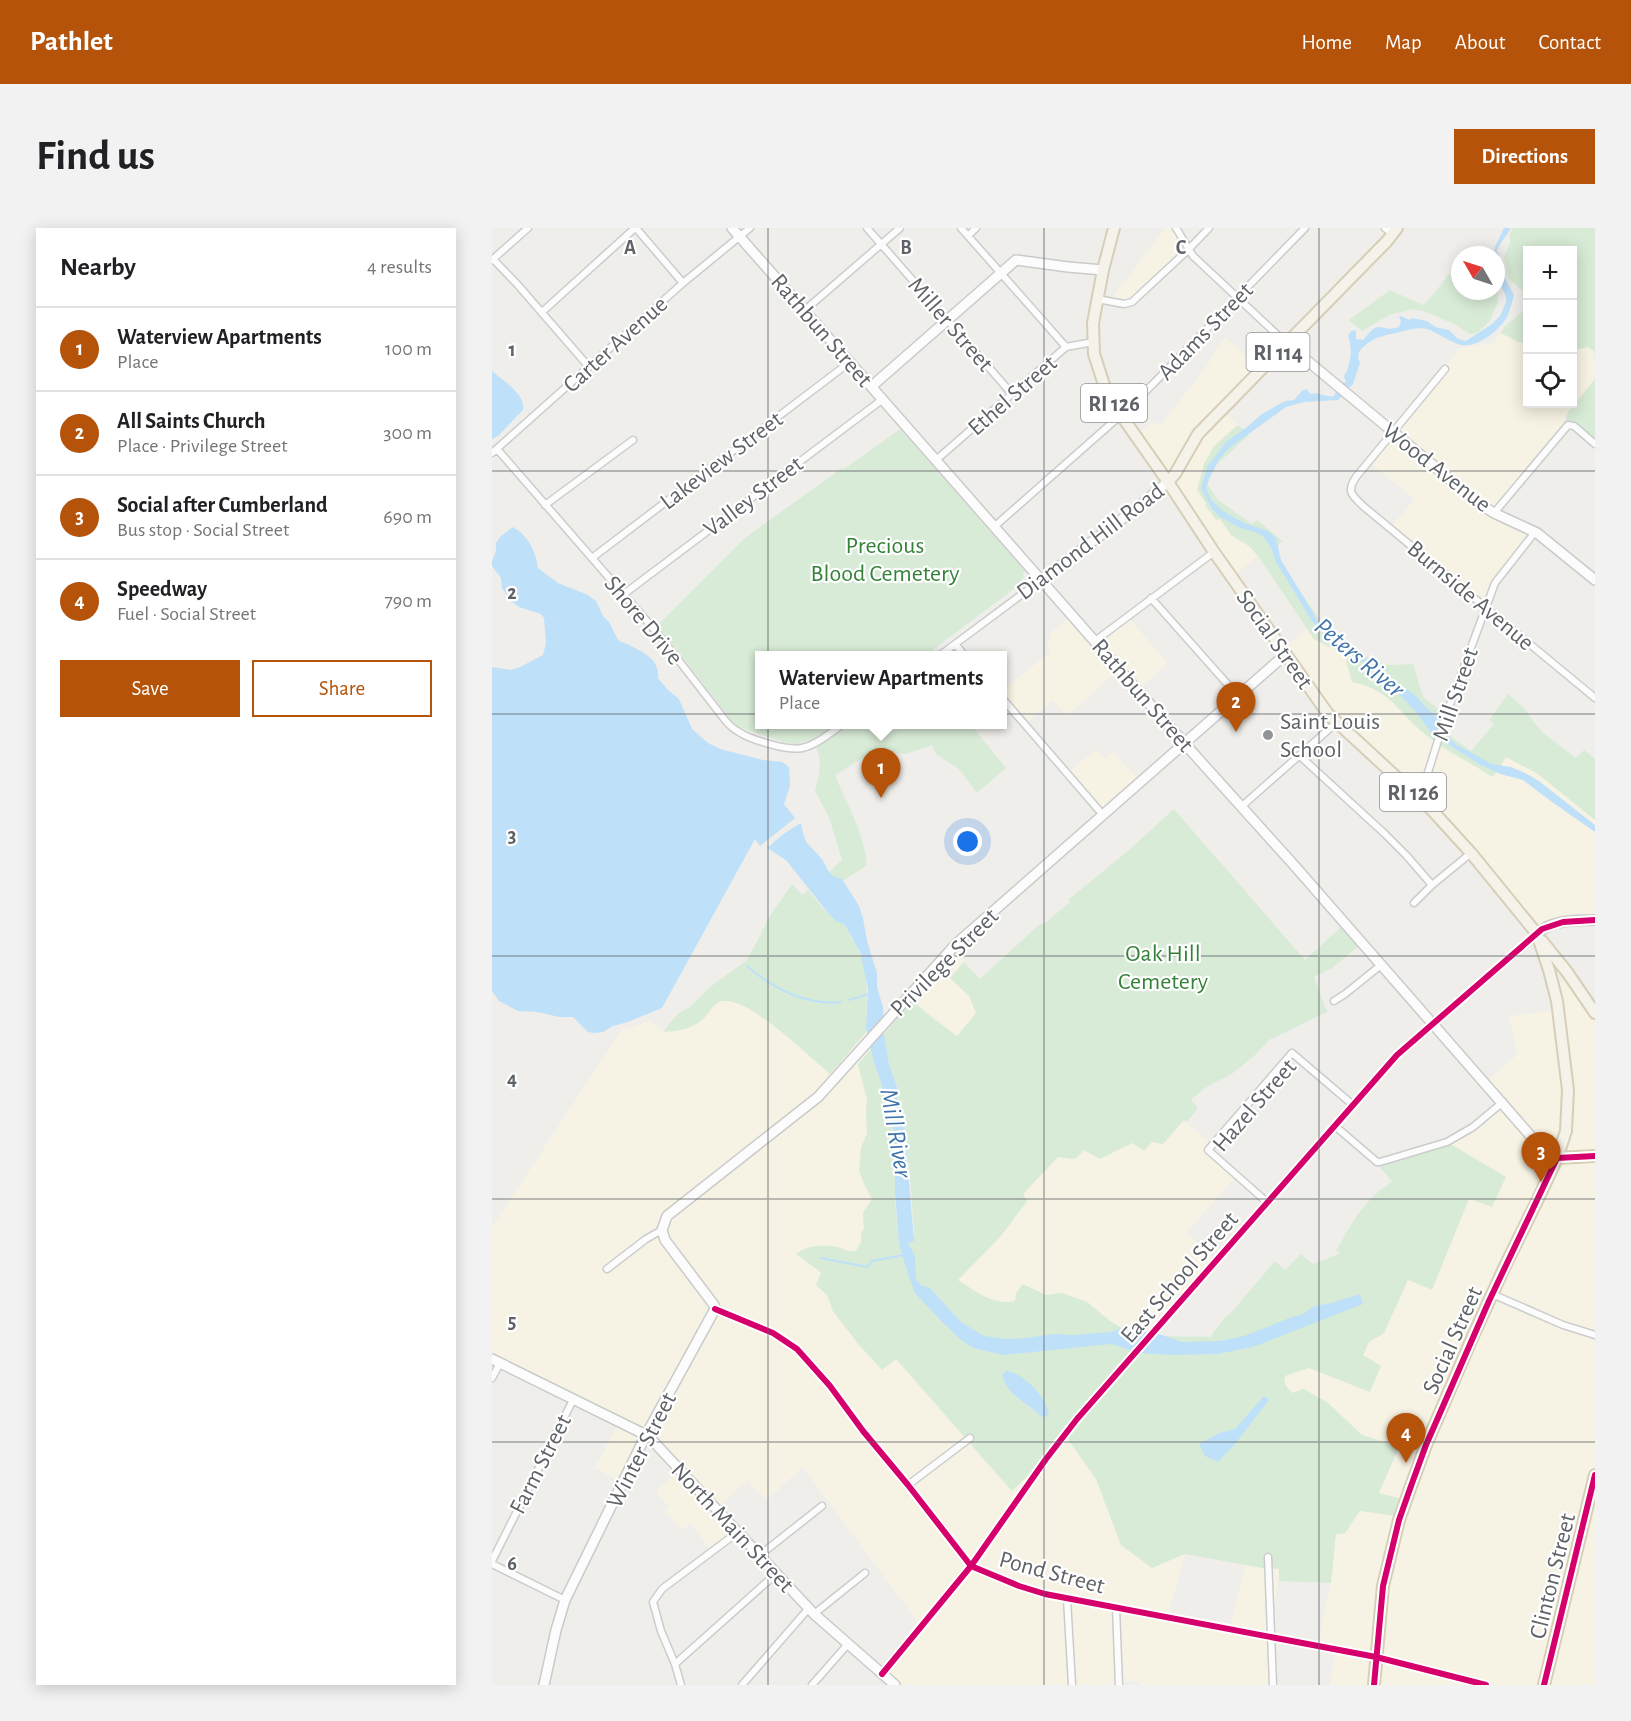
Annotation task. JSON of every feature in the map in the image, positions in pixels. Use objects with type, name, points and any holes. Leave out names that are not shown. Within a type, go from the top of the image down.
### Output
[{"type":"main road","name":"Rathbun Street","points":[[732,228],[1542,1149],[1557,1158]]},
{"type":"main road","name":"Social Street","points":[[1114,228],[1094,312],[1094,354],[1105,388],[1121,415],[1314,696],[1336,723],[1420,798],[1471,853],[1537,934],[1549,970],[1561,1024],[1568,1101],[1566,1131],[1557,1158],[1492,1294],[1426,1445],[1401,1514],[1383,1586],[1374,1685]]},
{"type":"main road","name":"Diamond Hill Road","points":[[1041,580],[1168,482],[1198,434],[1392,230]]},
{"type":"main road","points":[[872,386],[1016,260],[1103,270]]},
{"type":"main road","name":"Wood Avenue","points":[[1287,343],[1481,505],[1536,532],[1595,580]]},
{"type":"main road","name":"Privilege Street","points":[[662,1230],[667,1216],[818,1097],[956,944],[1286,654]]},
{"type":"main road","points":[[1537,934],[1542,929],[1556,923],[1595,920]]},
{"type":"main road","name":"RI 126","points":[[1537,934],[1595,1013]]},
{"type":"main road","points":[[1554,989],[1563,983],[1578,989]]},
{"type":"main road","points":[[1557,1158],[1595,1156]]},
{"type":"main road","points":[[662,1230],[665,1240],[715,1309]]},
{"type":"main road","name":"Winter Street","points":[[544,1685],[565,1600],[646,1436],[715,1309]]},
{"type":"main road","name":"North Main Street","points":[[496,1361],[646,1436],[812,1611],[895,1685]]},
{"type":"main road","name":"Clinton Street","points":[[1544,1685],[1595,1475]]},
{"type":"street","points":[[528,228],[493,260],[589,367]]},
{"type":"street","points":[[542,312],[636,228],[683,283]]},
{"type":"street","name":"Carter Avenue","points":[[494,451],[683,283],[750,228]]},
{"type":"street","name":"Miller Street","points":[[867,228],[1012,394]]},
{"type":"street","points":[[805,310],[900,228]]},
{"type":"street","points":[[961,228],[1066,347]]},
{"type":"street","points":[[968,236],[976,228]]},
{"type":"street","points":[[1176,228],[1188,250],[1207,270],[1287,343]]},
{"type":"street","points":[[1097,299],[1124,304],[1132,302],[1209,228]]},
{"type":"street","name":"Adams Street","points":[[995,526],[1121,415],[1305,228]]},
{"type":"street","name":"Ethel Street","points":[[936,460],[1066,347],[1093,342]]},
{"type":"street","name":"Lakeview Street","points":[[592,558],[850,362]]},
{"type":"street","points":[[1394,433],[1445,369]]},
{"type":"street","name":"Valley Street","points":[[624,594],[883,399]]},
{"type":"street","points":[[1494,513],[1569,425],[1574,426],[1595,444]]},
{"type":"street","name":"Burnside Avenue","points":[[1394,433],[1356,477],[1350,488],[1353,496],[1595,699]]},
{"type":"street","points":[[545,505],[633,440]]},
{"type":"street","name":"Shore Drive","points":[[494,451],[624,594],[737,732],[785,747],[801,749],[836,729]]},
{"type":"street","name":"Mill Street","points":[[1420,798],[1445,718],[1495,583],[1536,532]]},
{"type":"street","points":[[1095,641],[1214,552]]},
{"type":"street","name":"Diamond Hill Road","points":[[946,651],[1041,580]]},
{"type":"street","points":[[1151,598],[1238,696]]},
{"type":"street","points":[[955,644],[961,651]]},
{"type":"street","points":[[1007,704],[1103,815]]},
{"type":"street","points":[[1241,807],[1336,723]]},
{"type":"street","points":[[1300,756],[1385,834],[1432,885]]},
{"type":"street","points":[[1414,903],[1471,853]]},
{"type":"street","name":"East School Street","points":[[882,1674],[971,1566],[1077,1419],[1397,1055],[1537,934]]},
{"type":"street","points":[[1334,1001],[1381,965]]},
{"type":"street","name":"Hazel Street","points":[[1268,1203],[1208,1150],[1292,1053],[1353,1105]]},
{"type":"street","points":[[1335,1126],[1380,1162],[1448,1142],[1503,1102]]},
{"type":"street","name":"Privilege Street","points":[[607,1269],[646,1239],[662,1230]]},
{"type":"street","points":[[1492,1294],[1563,1325],[1595,1335]]},
{"type":"street","name":"Pond Street","points":[[715,1309],[773,1332],[797,1349],[830,1386],[862,1431],[908,1485],[971,1566],[1019,1586],[1068,1599],[1376,1657],[1486,1685]]},
{"type":"street","points":[[492,1378],[496,1361]]},
{"type":"street","name":"Farm Street","points":[[492,1562],[573,1400]]},
{"type":"street","points":[[908,1485],[970,1438]]},
{"type":"street","points":[[760,1555],[822,1506]]},
{"type":"street","points":[[681,1685],[655,1614],[654,1598],[662,1589],[738,1532]]},
{"type":"street","points":[[1268,1557],[1273,1685]]},
{"type":"street","points":[[492,1562],[565,1600]]},
{"type":"street","points":[[742,1685],[812,1611],[865,1573]]},
{"type":"street","points":[[675,1664],[777,1574]]},
{"type":"street","points":[[1068,1599],[1072,1685]]},
{"type":"street","points":[[1116,1608],[1119,1685]]},
{"type":"street","points":[[812,1685],[848,1644]]},
{"type":"shaded area","points":[[1165,228],[1174,228],[1187,248],[1135,303],[1110,301]]},
{"type":"shaded area","points":[[1501,333],[1523,343],[1523,408],[1571,408],[1557,435],[1493,512],[1533,531],[1497,580],[1485,606],[1390,528],[1415,499],[1368,461],[1461,348],[1493,343]]},
{"type":"shaded area","points":[[1226,338],[1263,371],[1210,424],[1170,482],[1136,435],[1152,422],[1161,425],[1209,363],[1216,348]]},
{"type":"shaded area","points":[[1588,347],[1594,351],[1595,379],[1577,401],[1577,349]]},
{"type":"shaded area","points":[[1226,414],[1238,425],[1214,446],[1199,483],[1231,535],[1249,546],[1258,556],[1232,577],[1171,486],[1202,437]]},
{"type":"shaded area","points":[[1073,614],[1094,639],[1126,615],[1167,663],[1139,689],[1119,669],[1067,716],[1053,700],[1025,724],[1007,703],[1007,687],[1051,652],[1047,646],[1052,632]]},
{"type":"shaded area","points":[[1307,629],[1314,639],[1344,652],[1352,682],[1364,684],[1392,700],[1426,735],[1492,777],[1506,756],[1520,763],[1538,774],[1595,820],[1595,920],[1562,923],[1536,933],[1468,850],[1337,724],[1284,650]]},
{"type":"shaded area","points":[[1096,749],[1105,759],[1113,752],[1142,783],[1103,816],[1067,774]]},
{"type":"shaded area","points":[[949,945],[964,962],[951,978],[969,996],[976,1013],[957,1036],[912,1000],[884,1034],[883,1015]]},
{"type":"shaded area","points":[[1574,974],[1595,1000],[1595,1685],[1330,1685],[1336,1647],[1319,1642],[1331,1583],[1336,1534],[1345,1533],[1360,1510],[1378,1493],[1399,1447],[1362,1435],[1328,1403],[1304,1389],[1292,1393],[1286,1386],[1284,1378],[1309,1368],[1369,1392],[1363,1355],[1369,1342],[1384,1333],[1408,1279],[1432,1289],[1469,1198],[1506,1177],[1447,1142],[1471,1127],[1501,1102],[1486,1082],[1517,1055],[1509,1016],[1557,1010],[1553,989]]},
{"type":"shaded area","points":[[725,1000],[748,1007],[830,1074],[867,1031],[872,1048],[858,1064],[867,1100],[867,1133],[861,1148],[865,1186],[872,1199],[863,1213],[864,1228],[861,1242],[855,1251],[848,1252],[837,1247],[796,1254],[821,1273],[816,1285],[827,1295],[833,1312],[882,1370],[897,1358],[992,1470],[1012,1490],[1067,1438],[1096,1479],[1121,1545],[1152,1568],[1185,1554],[1168,1615],[1230,1628],[1245,1565],[1280,1569],[1270,1632],[1272,1685],[1139,1685],[1139,1681],[1118,1682],[1118,1685],[894,1685],[881,1673],[921,1626],[803,1468],[767,1500],[747,1481],[717,1508],[738,1530],[711,1550],[691,1523],[682,1530],[665,1512],[669,1506],[656,1492],[679,1469],[650,1436],[625,1484],[595,1468],[618,1424],[492,1360],[492,1227],[621,1031],[649,1021],[664,1032],[702,1020],[717,1003]]},
{"type":"shaded area","points":[[1184,1120],[1215,1147],[1210,1152],[1236,1176],[1186,1233],[1216,1261],[1150,1333],[1122,1328],[1088,1302],[1062,1293],[1046,1295],[1023,1284],[1015,1301],[1008,1303],[986,1298],[958,1280],[1001,1236],[1027,1202],[1022,1195],[1058,1156],[1075,1159],[1084,1150],[1100,1159],[1132,1143],[1163,1144]]},
{"type":"green space","points":[[1513,228],[1595,228],[1595,355],[1594,351],[1588,347],[1577,349],[1577,246],[1523,246],[1523,291],[1509,279],[1505,261]]},
{"type":"green space","points":[[1451,272],[1451,300],[1498,300],[1498,302],[1490,321],[1477,333],[1470,334],[1456,325],[1413,309],[1389,315],[1362,331],[1349,320],[1390,290],[1423,305]]},
{"type":"green space","points":[[1523,310],[1523,343],[1501,333],[1504,327]]},
{"type":"green space","points":[[1595,379],[1595,444],[1566,419],[1571,408],[1577,408],[1577,401]]},
{"type":"green space","points":[[1238,425],[1249,435],[1214,467],[1206,482],[1218,500],[1252,524],[1257,520],[1282,541],[1276,548],[1279,560],[1324,626],[1366,656],[1379,662],[1391,665],[1413,664],[1423,697],[1446,715],[1443,731],[1471,751],[1494,724],[1489,720],[1508,694],[1524,708],[1543,733],[1576,758],[1584,750],[1595,759],[1595,820],[1538,774],[1506,757],[1493,777],[1433,741],[1386,696],[1352,682],[1344,652],[1314,639],[1258,556],[1249,546],[1231,535],[1220,519],[1216,520],[1197,490],[1204,464],[1214,446]]},
{"type":"green space","name":"Precious Blood Cemetery","points":[[900,429],[1024,570],[1023,582],[931,651],[755,651],[755,729],[974,729],[1006,768],[977,793],[959,769],[936,754],[932,745],[906,754],[874,751],[835,775],[859,830],[867,865],[843,881],[829,872],[842,860],[829,817],[815,791],[820,759],[812,740],[795,744],[783,742],[736,726],[658,625],[745,538],[842,468],[844,469]]},
{"type":"green space","name":"Oak Hill Cemetery","points":[[1174,809],[1305,960],[1343,925],[1361,944],[1332,968],[1314,977],[1327,1012],[1269,1040],[1233,1073],[1205,1088],[1191,1100],[1198,1108],[1187,1122],[1184,1120],[1163,1144],[1152,1142],[1144,1151],[1132,1143],[1100,1159],[1084,1150],[1075,1159],[1058,1157],[1023,1194],[1027,1201],[1001,1236],[958,1280],[985,1296],[1000,1301],[1015,1301],[1016,1293],[1023,1284],[1046,1295],[1062,1293],[1087,1302],[1122,1328],[1144,1328],[1126,1349],[1156,1336],[1210,1337],[1275,1261],[1285,1270],[1301,1254],[1313,1264],[1341,1253],[1336,1251],[1359,1212],[1382,1188],[1392,1182],[1380,1167],[1447,1142],[1506,1177],[1492,1207],[1469,1199],[1432,1290],[1408,1280],[1384,1333],[1369,1342],[1363,1355],[1381,1366],[1370,1392],[1309,1368],[1284,1378],[1286,1386],[1292,1393],[1304,1389],[1328,1403],[1362,1435],[1399,1447],[1379,1493],[1406,1500],[1403,1517],[1360,1511],[1345,1533],[1336,1534],[1331,1583],[1279,1581],[1279,1569],[1185,1554],[1152,1568],[1121,1545],[1096,1479],[1067,1438],[1012,1491],[896,1359],[882,1370],[859,1345],[833,1311],[827,1295],[816,1285],[821,1272],[796,1254],[810,1247],[821,1246],[856,1251],[861,1242],[864,1228],[863,1213],[872,1199],[859,1171],[861,1148],[867,1133],[867,1100],[858,1064],[872,1048],[895,1140],[895,1203],[899,1245],[903,1258],[914,1233],[911,1188],[897,1087],[889,1064],[884,1034],[912,1000],[957,1036],[976,1013],[969,996],[950,978],[964,962],[980,979],[1041,923],[1043,925],[1070,902],[1068,900]]},
{"type":"green space","points":[[792,884],[802,895],[808,890],[827,912],[846,926],[858,949],[865,972],[867,1031],[830,1074],[793,1041],[760,1016],[730,1001],[719,1002],[703,1019],[690,1027],[664,1032],[680,1012],[690,1007],[710,987],[746,961],[769,917]]},
{"type":"water","points":[[1504,228],[1511,228],[1499,246],[1495,246]]},
{"type":"water","name":"Peters River","points":[[1505,278],[1514,295],[1507,317],[1493,333],[1474,344],[1457,344],[1424,328],[1406,330],[1372,340],[1359,352],[1360,363],[1353,384],[1338,400],[1304,402],[1286,407],[1229,448],[1220,458],[1206,488],[1211,500],[1223,511],[1244,523],[1268,531],[1276,538],[1281,560],[1321,626],[1332,634],[1336,633],[1379,670],[1415,695],[1439,718],[1446,735],[1457,745],[1492,764],[1511,767],[1539,781],[1595,825],[1595,832],[1523,780],[1500,774],[1479,764],[1432,734],[1398,693],[1339,642],[1323,633],[1312,621],[1276,562],[1264,537],[1240,528],[1219,516],[1212,509],[1201,488],[1207,467],[1226,442],[1262,414],[1285,401],[1294,400],[1306,389],[1311,394],[1334,396],[1341,381],[1346,382],[1344,376],[1350,357],[1348,336],[1351,331],[1355,330],[1356,339],[1363,340],[1377,327],[1392,329],[1399,327],[1401,316],[1410,320],[1412,318],[1427,321],[1435,327],[1449,330],[1458,339],[1466,341],[1500,316],[1506,296]]},
{"type":"water","points":[[492,371],[521,398],[523,410],[498,436],[492,439]]},
{"type":"water","points":[[513,527],[530,545],[538,568],[558,583],[588,595],[596,601],[618,640],[651,658],[658,670],[658,678],[679,699],[692,729],[708,743],[720,749],[763,760],[782,762],[789,767],[790,786],[784,804],[795,818],[760,846],[755,839],[662,1008],[603,1032],[588,1032],[573,1017],[518,1011],[499,1001],[492,991],[492,667],[511,670],[520,667],[543,655],[546,643],[544,618],[541,614],[519,607],[510,600],[502,588],[501,578],[492,566],[496,543]]},
{"type":"water","name":"Mill River","points":[[801,824],[807,843],[822,859],[829,872],[842,879],[859,906],[863,918],[877,973],[877,987],[883,1007],[884,1034],[889,1064],[897,1087],[897,1098],[905,1134],[914,1241],[908,1243],[915,1256],[916,1279],[922,1286],[929,1287],[961,1322],[984,1336],[1005,1339],[1111,1332],[1122,1328],[1159,1334],[1182,1342],[1220,1341],[1244,1336],[1301,1315],[1315,1306],[1360,1294],[1363,1304],[1253,1347],[1217,1354],[1140,1353],[1111,1344],[1003,1355],[973,1348],[960,1339],[915,1293],[899,1245],[895,1193],[895,1140],[887,1101],[866,1029],[868,989],[860,952],[845,925],[836,921],[828,913],[786,860],[767,848]]},
{"type":"water","points":[[1006,1371],[1012,1372],[1033,1386],[1044,1400],[1049,1414],[1042,1417],[1013,1394],[1002,1375]]},
{"type":"water","points":[[1264,1396],[1269,1400],[1218,1462],[1205,1456],[1199,1444],[1219,1433],[1235,1429]]},
{"type":"waterway","points":[[747,966],[767,981],[791,994],[815,1001],[841,1002]]},
{"type":"waterway","points":[[849,1000],[869,994]]},
{"type":"waterway","points":[[821,1258],[867,1267],[872,1261],[904,1255]]},
{"type":"cycle path","points":[[882,1674],[971,1566],[1077,1419],[1397,1055],[1542,929],[1563,922],[1595,920]]},
{"type":"cycle path","points":[[1374,1685],[1383,1586],[1399,1520],[1426,1445],[1489,1301],[1557,1158],[1595,1156]]},
{"type":"cycle path","points":[[715,1309],[773,1333],[797,1349],[830,1386],[971,1566],[1045,1594],[1376,1657],[1486,1685]]},
{"type":"cycle path","points":[[1544,1685],[1595,1475]]},
{"type":"place","name":"All Saints Church","points":[[1236,732]]},
{"type":"place","name":"Saint Louis School","points":[[1268,735]]},
{"type":"place","name":"Waterview Apartments","points":[[881,798]]},
{"type":"place","name":"Social after Cumberland","points":[[1541,1182]]},
{"type":"place","name":"Speedway","points":[[1406,1463]]}]
